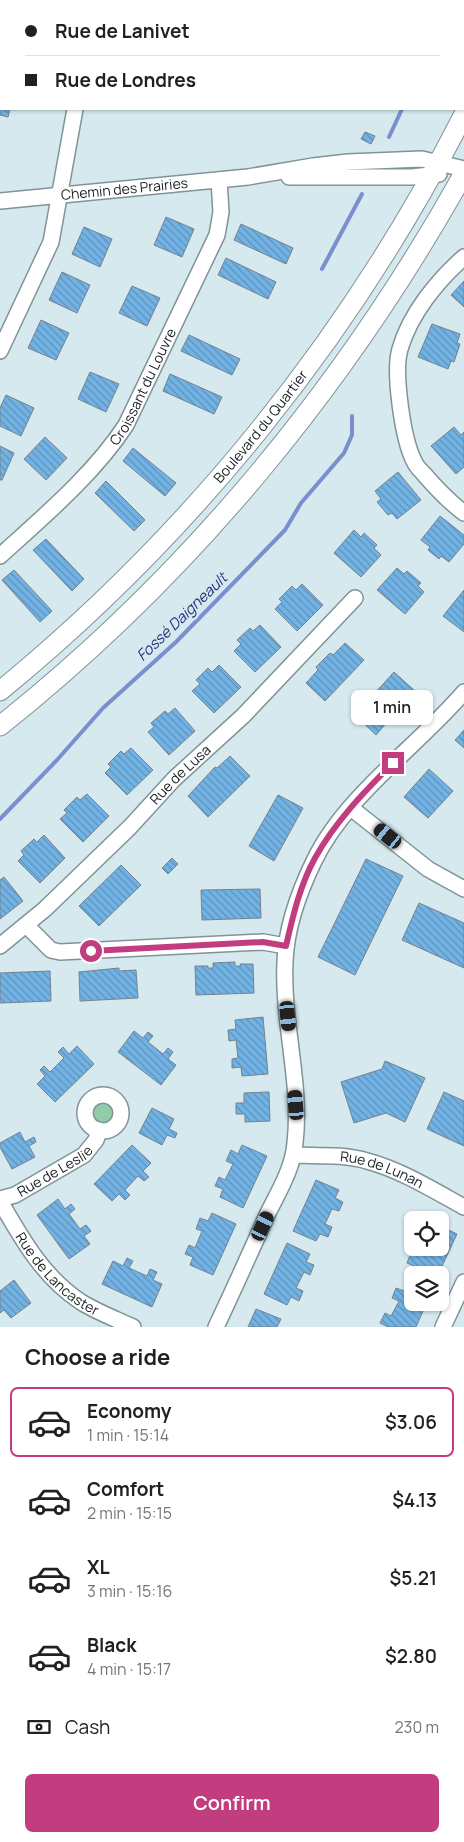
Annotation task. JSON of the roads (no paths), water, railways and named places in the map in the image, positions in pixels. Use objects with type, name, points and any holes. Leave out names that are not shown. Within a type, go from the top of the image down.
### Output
[{"type":"main road","name":"Boulevard du Quartier","points":[[0,691],[117,586],[179,522],[241,452],[274,411],[332,334],[385,252],[435,169],[464,114]]},
{"type":"main road","name":"Boulevard du Quartier","points":[[0,726],[58,678],[132,609],[201,539],[255,477],[315,403],[375,319],[420,249],[464,171]]},
{"type":"street","points":[[0,351],[48,250],[54,233],[75,110]]},
{"type":"street","name":"Chemin des Prairies","points":[[0,201],[248,177],[412,177],[435,169],[464,171]]},
{"type":"street","name":"Croissant du Louvre","points":[[0,556],[74,486],[113,444],[126,425],[217,235],[220,212],[218,180]]},
{"type":"street","points":[[464,257],[434,288],[421,307],[400,348],[398,358],[402,412],[407,440],[414,462],[439,492],[464,513]]},
{"type":"street","name":"Rue de Lusa","points":[[0,946],[45,909],[130,827],[174,779],[238,721],[355,598]]},
{"type":"street","points":[[216,1327],[294,1155],[296,1108],[286,1000],[285,963],[286,946],[297,901],[315,858],[351,808],[366,790],[464,692]]},
{"type":"street","points":[[351,808],[428,869],[464,889]]},
{"type":"street","points":[[26,925],[51,950],[60,952],[263,942],[286,946]]},
{"type":"street","name":"Rue de Leslie","points":[[0,1200],[15,1195],[84,1155],[96,1140],[100,1130]]},
{"type":"street","name":"Rue de Lunan","points":[[294,1155],[348,1157],[366,1160],[417,1182],[464,1207]]},
{"type":"street","name":"Rue de Lancaster","points":[[0,1200],[23,1241],[48,1274],[82,1302],[134,1327]]},
{"type":"street","points":[[443,1327],[464,1282]]},
{"type":"waterway","name":"Fossé Daigneault","points":[[389,137],[402,110]]},
{"type":"waterway","name":"Fossé Daigneault","points":[[322,269],[362,194]]},
{"type":"waterway","name":"Fossé Daigneault","points":[[0,819],[57,760],[103,708],[176,642],[285,530],[301,503],[344,453],[352,435],[352,416]]}]
